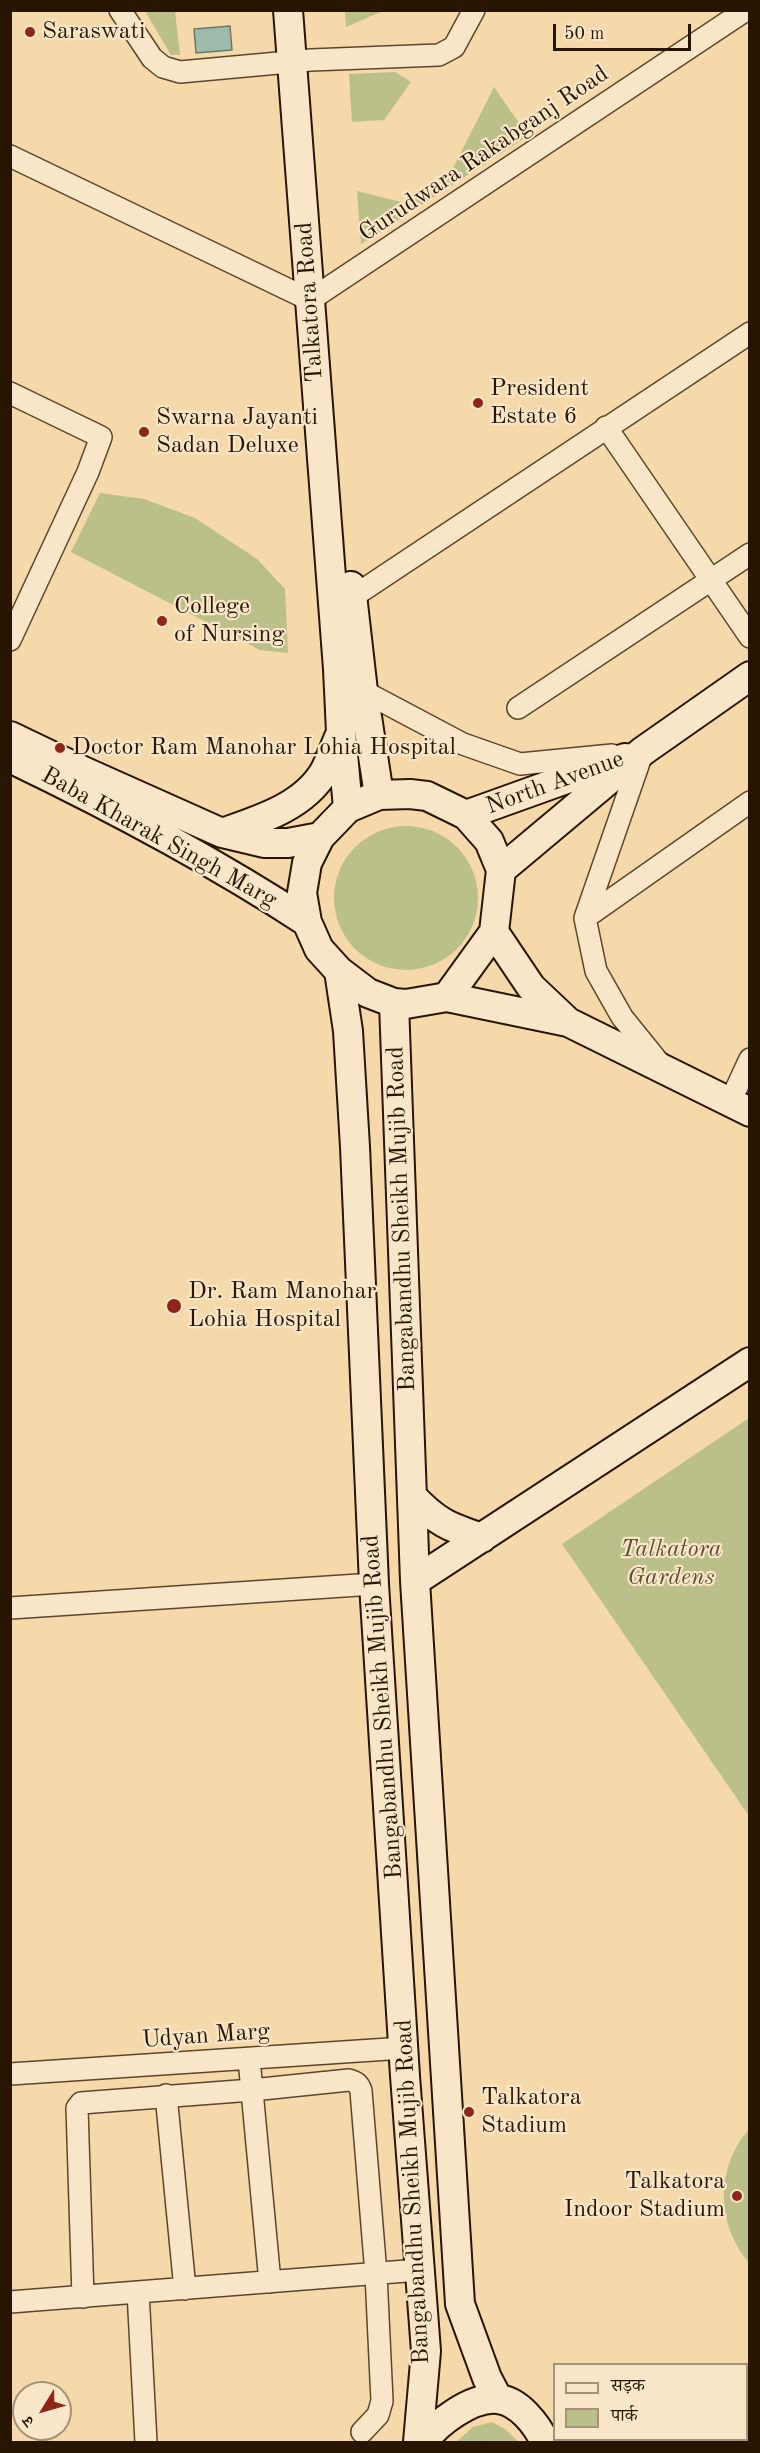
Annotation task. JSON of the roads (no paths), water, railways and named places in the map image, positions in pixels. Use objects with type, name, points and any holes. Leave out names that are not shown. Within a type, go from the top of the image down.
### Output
[{"type":"main road","name":"Talkatora Road","points":[[288,10],[302,61]]},
{"type":"main road","name":"Talkatora Road","points":[[308,10],[302,61],[319,295],[341,732],[348,808]]},
{"type":"main road","name":"Talkatora Road","points":[[319,295],[351,598],[380,795]]},
{"type":"main road","name":"North Avenue","points":[[501,870],[643,751],[750,676]]},
{"type":"main road","points":[[222,833],[252,823],[300,799],[324,771],[341,732]]},
{"type":"main road","name":"Baba Kharak Singh Marg","points":[[10,736],[222,833],[264,843],[288,843],[320,837]]},
{"type":"main road","name":"North Avenue","points":[[466,815],[643,751]]},
{"type":"main road","name":"Baba Kharak Singh Marg","points":[[10,758],[76,790],[250,885],[307,922]]},
{"type":"main road","points":[[447,997],[494,932],[501,870],[489,841],[466,815],[427,796],[380,795],[348,808],[320,837],[307,863],[302,893],[307,922],[319,949],[339,971],[368,993],[394,1003],[406,1004],[447,997],[568,1022],[740,1107]]},
{"type":"main road","points":[[494,932],[531,987],[568,1022]]},
{"type":"main road","name":"Bangabandhu Sheikh Mujib Road","points":[[339,971],[348,1032],[374,1584],[426,2351],[418,2442]]},
{"type":"main road","name":"Bangabandhu Sheikh Mujib Road","points":[[394,1003],[415,1581],[460,2304],[498,2399]]},
{"type":"main road","points":[[415,1581],[750,1362]]},
{"type":"main road","points":[[412,1496],[429,1515],[440,1522],[482,1538]]},
{"type":"main road","points":[[423,2442],[443,2421],[460,2410],[498,2399],[516,2405],[552,2438]]},
{"type":"street","points":[[120,10],[152,58],[163,67],[180,72],[302,61],[439,54],[454,47],[474,10]]},
{"type":"street","name":"Gurudwara Rakabganj Road","points":[[319,295],[746,10]]},
{"type":"street","points":[[10,156],[319,295]]},
{"type":"street","points":[[351,598],[750,333]]},
{"type":"street","points":[[10,393],[101,437],[88,472],[10,640]]},
{"type":"street","points":[[606,427],[750,637]]},
{"type":"street","points":[[518,708],[750,554]]},
{"type":"street","points":[[363,691],[463,744],[520,764],[643,751],[585,918],[596,971],[622,1017],[662,1067]]},
{"type":"street","points":[[585,918],[750,801]]},
{"type":"street","points":[[740,1107],[750,1059]]},
{"type":"street","points":[[10,1608],[374,1584]]},
{"type":"street","name":"Udyan Marg","points":[[10,2074],[404,2049]]},
{"type":"street","points":[[249,2059],[270,2282]]},
{"type":"street","points":[[83,2297],[76,2108],[81,2103],[252,2090],[349,2079],[359,2085],[376,2274],[382,2401],[378,2415],[362,2432]]},
{"type":"street","points":[[166,2095],[184,2289]]},
{"type":"street","points":[[10,2302],[419,2270]]},
{"type":"street","points":[[138,2292],[146,2442]]},
{"type":"place","name":"Saraswati","points":[[30,32]]},
{"type":"place","name":"President Estate 6","points":[[478,403]]},
{"type":"place","name":"Swarna Jayanti Sadan Deluxe","points":[[144,432]]},
{"type":"place","name":"College of Nursing","points":[[162,621]]},
{"type":"place","name":"Doctor Ram Manohar Lohia Hospital","points":[[60,748]]},
{"type":"place","name":"Dr. Ram Manohar Lohia Hospital","points":[[174,1306]]},
{"type":"place","name":"Talkatora Stadium","points":[[469,2112]]},
{"type":"place","name":"Talkatora Indoor Stadium","points":[[737,2196]]},
{"type":"park label","name":"Talkatora Gardens","points":[[671,1564]]}]
